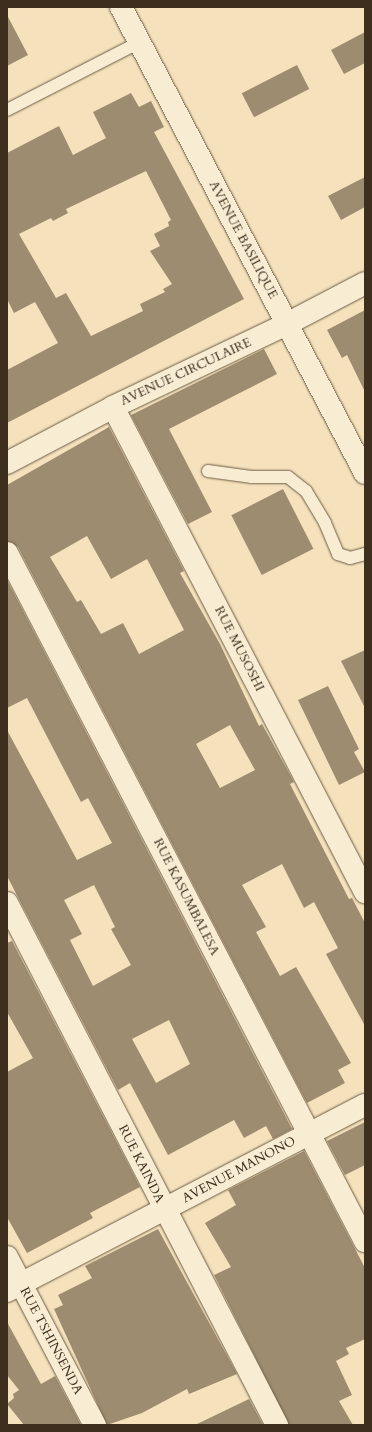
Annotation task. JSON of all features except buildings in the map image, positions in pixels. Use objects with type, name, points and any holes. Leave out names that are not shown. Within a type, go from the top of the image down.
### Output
[{"type":"street","name":"AVENUE BASILIQUE","points":[[121,7],[365,472]]},
{"type":"street","name":"AVENUE CIRCULAIRE","points":[[7,463],[113,407],[287,324],[365,283]]},
{"type":"street","name":"RUE MUSOSHI","points":[[113,407],[365,892]]},
{"type":"street","name":"RUE KASUMBALESA","points":[[7,553],[365,1241]]},
{"type":"street","name":"RUE KAINDA","points":[[7,903],[164,1210],[277,1425]]},
{"type":"street","name":"AVENUE MANONO","points":[[14,1288],[365,1105]]},
{"type":"street","name":"RUE TSHINSENDA","points":[[7,1257],[14,1288],[96,1425]]},
{"type":"lane","points":[[7,110],[140,42]]},
{"type":"lane","points":[[208,471],[252,477],[288,477],[306,491],[325,523],[338,554],[350,558],[365,554]]}]
